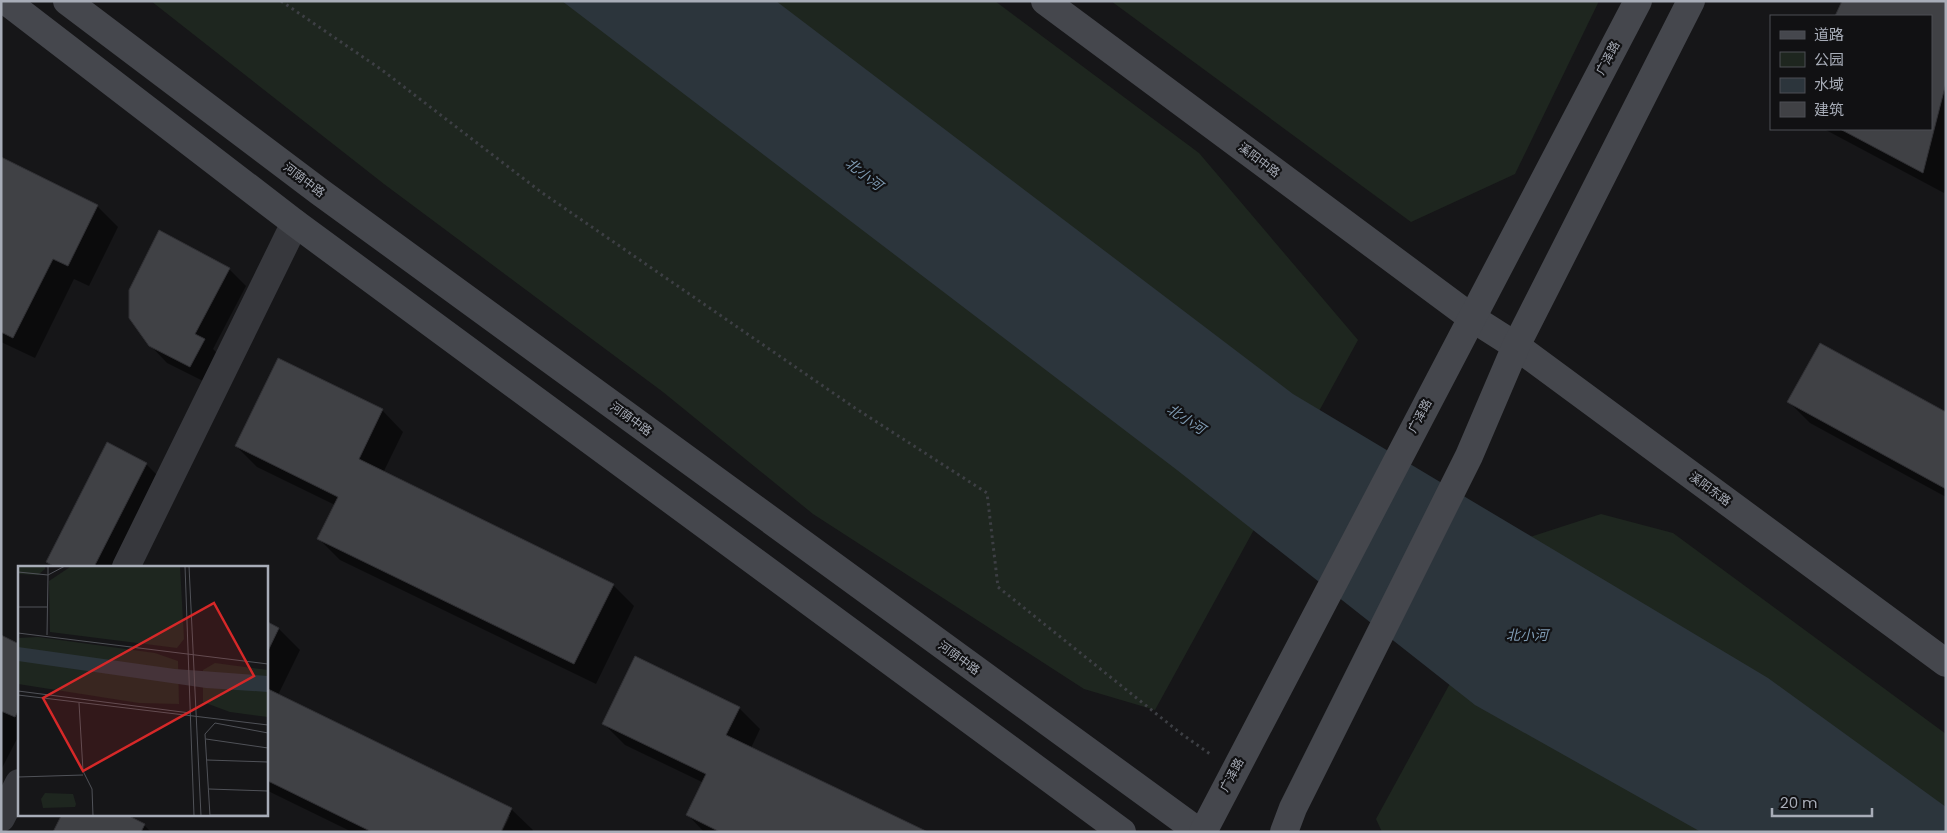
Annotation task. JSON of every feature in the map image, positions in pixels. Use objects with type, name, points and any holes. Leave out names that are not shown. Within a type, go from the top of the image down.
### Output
[{"type":"street","points":[[6,1],[295,223],[1122,832]]},
{"type":"street","name":"河荫中路","points":[[67,1],[328,198],[1201,832]]},
{"type":"street","name":"溪阳中路","points":[[1046,1],[1472,318]]},
{"type":"street","name":"广泽路","points":[[1201,832],[1235,771],[1638,1]]},
{"type":"street","points":[[1284,832],[1293,808],[1469,456],[1516,346],[1692,1]]},
{"type":"street","points":[[126,566],[295,223]]},
{"type":"street","name":"溪阳东路","points":[[1472,318],[1516,346],[1946,663]]},
{"type":"street","points":[[1,818],[18,785]]},
{"type":"path","points":[[280,1],[382,70],[541,192],[855,408],[988,493],[998,587],[1179,732],[1235,771]]},
{"type":"green space","points":[[151,1],[995,1],[1199,153],[1358,340],[1155,710],[1084,689],[813,514],[663,392],[384,184]]},
{"type":"green space","points":[[1111,1],[1599,1],[1515,174],[1411,222]]},
{"type":"green space","points":[[1601,514],[1673,533],[1946,734],[1946,832],[1382,832],[1376,819],[1530,537]]},
{"type":"water","name":"北小河","points":[[562,1],[776,1],[1293,394],[1768,678],[1946,807],[1946,832],[1701,832],[1475,705],[1177,470]]},
{"type":"building","points":[[1842,1],[1946,1],[1946,83],[1923,173],[1842,130],[1932,130],[1932,15],[1835,15]]},
{"type":"building","points":[[1,157],[98,205],[68,266],[53,259],[13,338],[1,332]]},
{"type":"building","points":[[159,230],[230,268],[195,334],[205,339],[190,367],[149,346],[129,318],[129,290]]},
{"type":"building","points":[[1820,343],[1946,412],[1946,489],[1787,402]]},
{"type":"building","points":[[278,358],[383,409],[359,459],[614,584],[574,664],[317,539],[338,497],[235,446]]},
{"type":"building","points":[[107,442],[147,463],[95,566],[53,566],[46,562]]},
{"type":"building","points":[[268,622],[279,628],[268,651]]},
{"type":"building","points":[[1,635],[18,644],[18,711],[15,717],[1,711]]},
{"type":"building","points":[[635,656],[740,707],[726,735],[928,832],[720,832],[686,815],[706,774],[602,724]]},
{"type":"building","points":[[268,689],[512,808],[501,832],[372,832],[268,781]]},
{"type":"building","points":[[61,816],[129,816],[145,824],[141,832],[53,832]]}]
